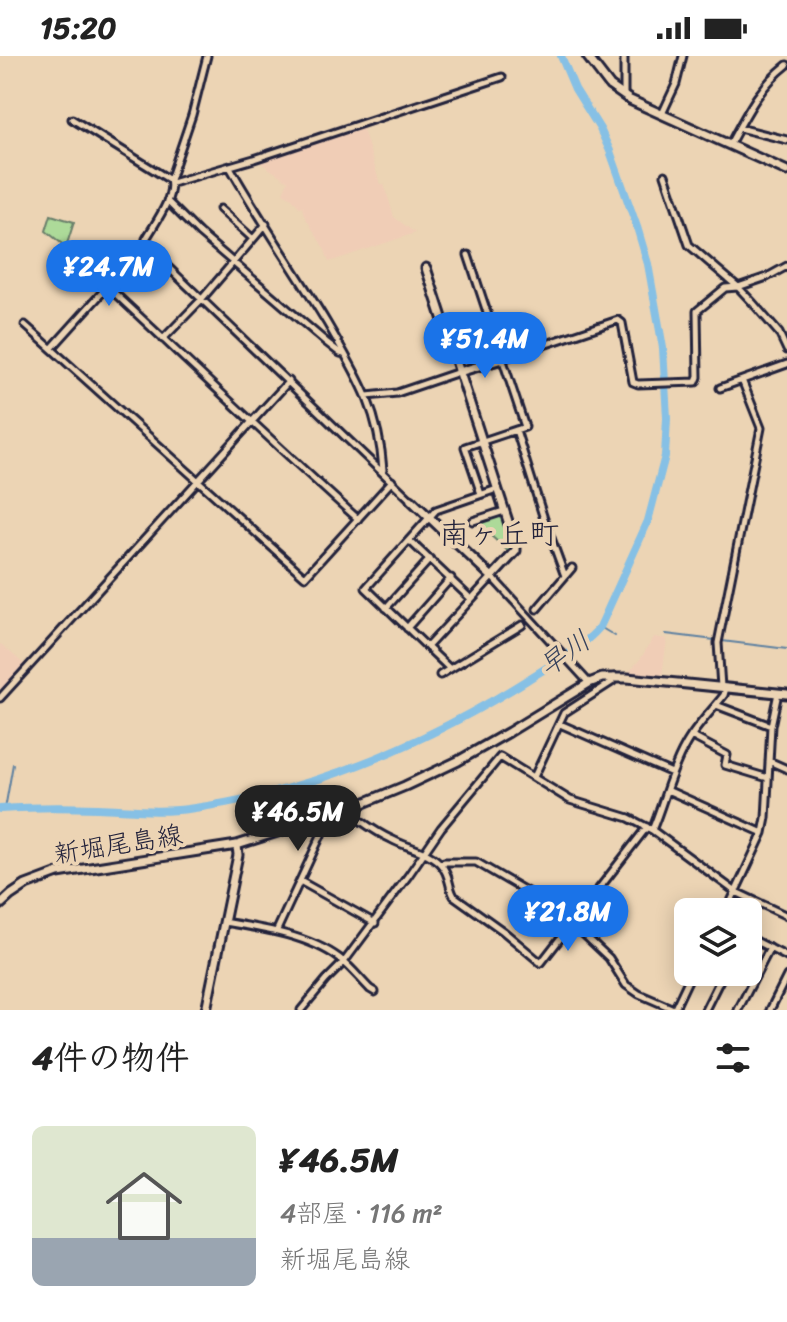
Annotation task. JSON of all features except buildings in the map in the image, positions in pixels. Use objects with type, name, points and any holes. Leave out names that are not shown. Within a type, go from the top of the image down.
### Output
[{"type":"main road","points":[[587,56],[610,86],[624,96],[787,171]]},
{"type":"main road","points":[[411,500],[492,577],[517,549],[426,268]]},
{"type":"main road","points":[[459,372],[502,359]]},
{"type":"main road","name":"新堀尾島線","points":[[0,905],[26,885],[58,873],[237,845],[349,809],[405,786],[483,747],[602,678],[783,693]]},
{"type":"main road","points":[[206,1010],[238,855],[237,845]]},
{"type":"street","points":[[52,348],[145,245],[171,191],[171,181],[207,56]]},
{"type":"street","points":[[624,56],[624,96]]},
{"type":"street","points":[[662,114],[676,84],[683,56]]},
{"type":"street","points":[[730,144],[760,90],[787,65]]},
{"type":"street","points":[[72,119],[171,181],[230,167],[502,77]]},
{"type":"street","points":[[739,128],[787,140]]},
{"type":"street","points":[[230,167],[359,378],[377,424],[383,471]]},
{"type":"street","points":[[665,175],[689,245],[738,287],[779,333],[787,350]]},
{"type":"street","points":[[167,201],[199,233],[326,342],[345,354]]},
{"type":"street","points":[[220,209],[252,238]]},
{"type":"street","points":[[163,339],[266,224]]},
{"type":"street","points":[[145,245],[411,500]]},
{"type":"street","points":[[468,255],[525,427],[465,447],[481,494]]},
{"type":"street","points":[[79,260],[358,519]]},
{"type":"street","points":[[502,359],[618,320],[622,323],[633,382],[696,382],[696,313],[725,288],[767,277],[787,266]]},
{"type":"street","points":[[25,325],[305,577],[392,481]]},
{"type":"street","points":[[720,388],[787,364]]},
{"type":"street","points":[[367,396],[397,393],[459,372]]},
{"type":"street","points":[[277,930],[324,829],[358,819],[441,864],[454,896],[541,963],[603,881],[650,828],[691,736],[724,695],[718,643],[761,428],[742,380]]},
{"type":"street","points":[[0,698],[289,381]]},
{"type":"street","points":[[516,430],[565,576]]},
{"type":"street","points":[[450,669],[366,588],[441,507],[497,489]]},
{"type":"street","points":[[473,521],[504,511]]},
{"type":"street","points":[[409,540],[471,599]]},
{"type":"street","points":[[386,608],[430,559]]},
{"type":"street","points":[[537,609],[572,568]]},
{"type":"street","points":[[427,647],[492,577],[589,683]]},
{"type":"street","points":[[407,628],[451,578]]},
{"type":"street","points":[[440,675],[522,625]]},
{"type":"street","points":[[534,777],[564,713],[612,682],[614,677]]},
{"type":"street","points":[[733,898],[763,833],[771,726],[783,693]]},
{"type":"street","points":[[716,705],[771,726]]},
{"type":"street","points":[[560,724],[672,773]]},
{"type":"street","points":[[691,736],[727,755],[725,765],[768,778]]},
{"type":"street","points":[[301,1010],[375,923],[441,828],[502,757],[570,800],[629,818],[650,828],[736,892],[787,916]]},
{"type":"street","points":[[769,761],[787,769]]},
{"type":"street","points":[[667,790],[763,833]]},
{"type":"street","points":[[441,864],[476,862],[541,900],[573,924],[609,958],[626,985],[639,994],[675,1010],[686,986]]},
{"type":"street","points":[[300,881],[375,923]]},
{"type":"street","points":[[224,922],[277,930],[322,948],[337,956],[375,992]]},
{"type":"street","points":[[762,944],[787,957]]},
{"type":"street","points":[[738,1010],[770,948]]},
{"type":"street","points":[[770,1010],[787,976]]},
{"type":"street","points":[[705,1010],[717,986]]},
{"type":"shaded area","points":[[362,126],[394,217],[415,233],[329,262],[302,207],[283,193],[288,181],[256,160]]},
{"type":"shaded area","points":[[654,637],[667,639],[662,676],[629,672],[641,658]]},
{"type":"shaded area","points":[[0,645],[26,666],[0,694]]},
{"type":"green space","points":[[51,215],[74,222],[66,247],[46,231]]},
{"type":"green space","points":[[502,514],[513,546],[510,553],[478,524],[478,521]]},
{"type":"waterway","name":"早川","points":[[0,809],[177,810],[233,802],[321,778],[406,745],[488,704],[584,643],[600,627],[648,521],[665,456],[667,418],[663,348],[648,264],[637,227],[610,151],[575,89],[561,56]]},
{"type":"waterway","points":[[600,627],[615,636]]},
{"type":"waterway","points":[[666,634],[715,640]]},
{"type":"waterway","points":[[722,641],[787,649]]},
{"type":"waterway","points":[[5,809],[13,764]]},
{"type":"district","name":"南ヶ丘町","points":[[499,534]]}]
